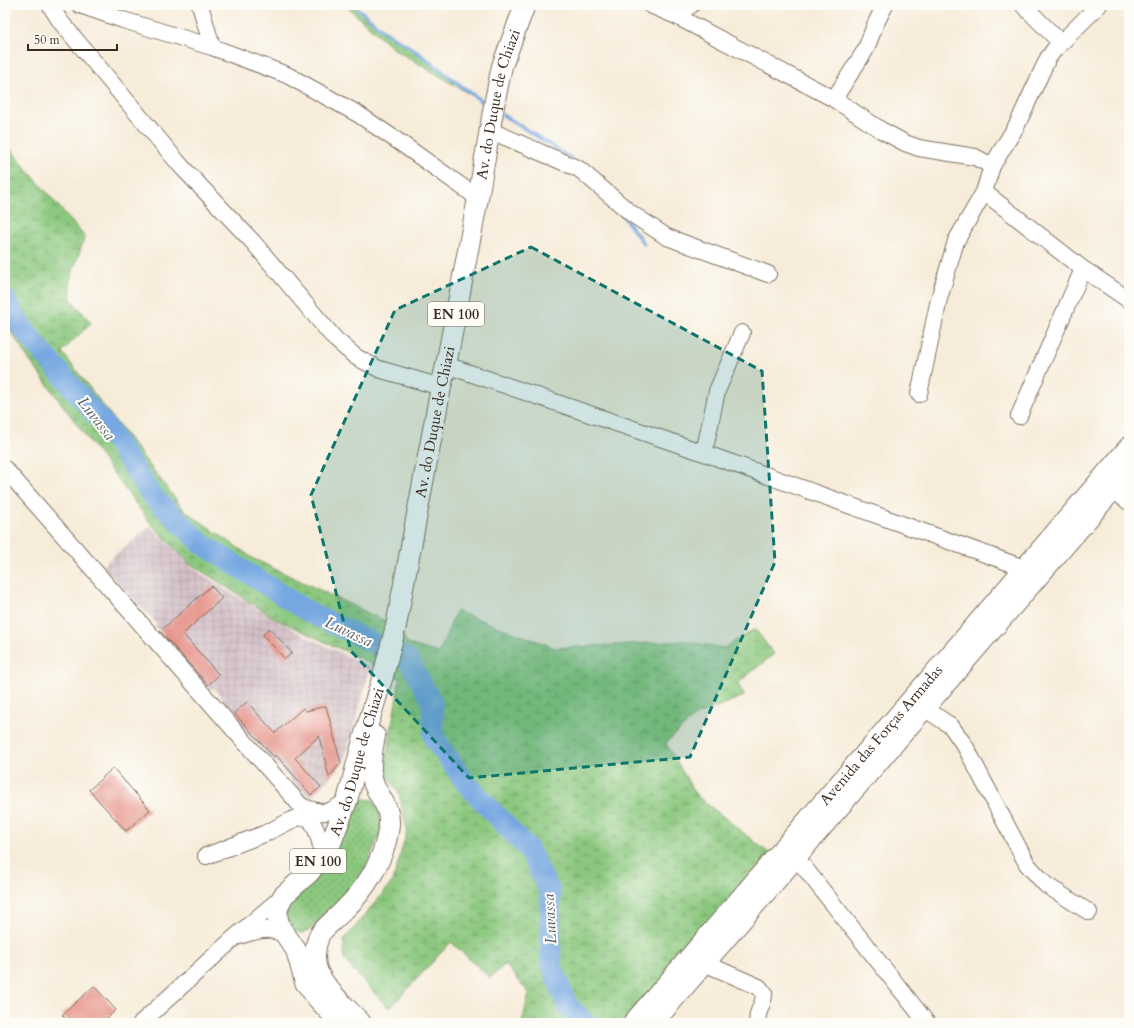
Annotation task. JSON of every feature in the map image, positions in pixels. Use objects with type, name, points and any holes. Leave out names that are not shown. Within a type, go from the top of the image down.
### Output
[{"type":"main road","name":"Av. do Duque de Chiazi","points":[[340,1023],[317,998],[305,982],[296,950],[280,927],[277,916],[278,908],[284,896],[310,872],[331,843],[347,801],[363,740],[383,676],[396,626],[440,387],[446,365],[502,66],[525,5]]},
{"type":"main road","name":"Avenida das Forças Armadas","points":[[633,1023],[1129,447]]},
{"type":"main road","name":"Avenida das Forças Armadas","points":[[653,1023],[1129,471]]},
{"type":"main road","name":"Av. do Duque de Chiazi","points":[[319,934],[346,909],[362,891],[382,854],[388,832],[390,818],[387,806],[374,785],[371,772],[383,676]]},
{"type":"main road","points":[[347,801],[358,795],[368,793],[378,797],[387,806]]},
{"type":"main road","points":[[319,934],[315,962],[318,971],[325,984],[360,1023]]},
{"type":"main road","name":"EN 100","points":[[287,935],[298,940],[308,940],[319,934]]},
{"type":"street","points":[[50,5],[60,21],[181,166],[253,242],[335,339],[356,357],[379,369],[440,387]]},
{"type":"street","points":[[80,5],[123,20],[212,47],[287,75],[358,114],[478,198]]},
{"type":"street","points":[[200,5],[212,47]]},
{"type":"street","points":[[650,5],[676,16],[834,99],[905,143],[919,148],[975,157],[992,166]]},
{"type":"street","points":[[676,16],[691,5]]},
{"type":"street","points":[[834,99],[866,49],[885,5]]},
{"type":"street","points":[[1023,5],[1061,43]]},
{"type":"street","points":[[919,394],[939,299],[956,241],[984,192],[992,166],[1017,125],[1048,58],[1099,5]]},
{"type":"street","points":[[489,130],[579,169],[632,214],[667,237],[768,274]]},
{"type":"street","points":[[984,192],[1083,269],[1129,300]]},
{"type":"street","points":[[1019,416],[1083,269]]},
{"type":"street","points":[[704,453],[717,391],[742,333]]},
{"type":"street","points":[[446,365],[704,453],[1024,568]]},
{"type":"street","points":[[5,469],[305,812],[320,837],[322,844],[322,857]]},
{"type":"street","points":[[1113,490],[1129,502]]},
{"type":"street","points":[[924,708],[951,726],[965,746],[1027,864],[1046,885],[1089,912]]},
{"type":"street","points":[[206,856],[264,834],[305,812],[321,813],[336,809],[347,801]]},
{"type":"street","points":[[796,857],[927,1023]]},
{"type":"street","points":[[140,1023],[234,938],[284,896]]},
{"type":"street","points":[[234,938],[270,929],[287,935]]},
{"type":"street","points":[[704,963],[759,987],[764,993],[765,999],[756,1016],[758,1023]]},
{"type":"highlighted area","points":[[531,247],[762,371],[775,562],[690,757],[469,778],[351,651],[311,495],[395,310]]},
{"type":"shaded area","points":[[150,526],[197,571],[228,591],[305,636],[371,667],[343,763],[312,797],[306,796],[220,702],[223,699],[214,688],[210,689],[155,626],[157,624],[102,566]]},
{"type":"green space","points":[[345,5],[354,5],[385,32],[413,49],[476,98],[394,49]]},
{"type":"green space","points":[[5,140],[18,159],[85,237],[70,279],[71,299],[91,323],[62,352],[184,510],[254,559],[396,626],[408,644],[439,653],[456,611],[556,648],[684,641],[724,648],[755,629],[774,654],[738,683],[744,696],[695,716],[666,743],[696,795],[775,858],[633,1023],[522,1023],[529,993],[505,964],[490,978],[451,942],[389,1009],[344,960],[344,940],[393,881],[407,831],[399,793],[384,771],[400,679],[278,620],[189,563],[150,523],[30,361],[5,323]]},
{"type":"green space","points":[[364,799],[373,800],[380,806],[381,831],[363,874],[328,916],[311,929],[301,933],[290,929],[284,910],[355,802]]},
{"type":"building","points":[[211,586],[222,598],[183,634],[219,675],[208,685],[160,631]]},
{"type":"building","points":[[269,628],[292,653],[285,659],[263,635]]},
{"type":"building","points":[[247,702],[275,733],[303,708],[306,711],[326,706],[341,763],[329,777],[319,736],[295,758],[321,787],[311,795],[276,755],[274,757],[234,713]]},
{"type":"building","points":[[113,768],[150,810],[126,831],[89,790]]},
{"type":"building","points":[[94,986],[116,1010],[101,1023],[70,1023],[62,1015]]},
{"type":"waterway","points":[[354,5],[385,32],[413,49],[484,103]]},
{"type":"waterway","points":[[503,115],[571,158]]},
{"type":"waterway","points":[[622,215],[644,244]]},
{"type":"waterway","name":"Luvassa","points":[[5,299],[23,329],[107,428],[152,496],[201,543],[310,613],[408,659],[432,702],[434,738],[465,782],[529,850],[550,892],[551,964],[567,1005],[585,1023]]}]
